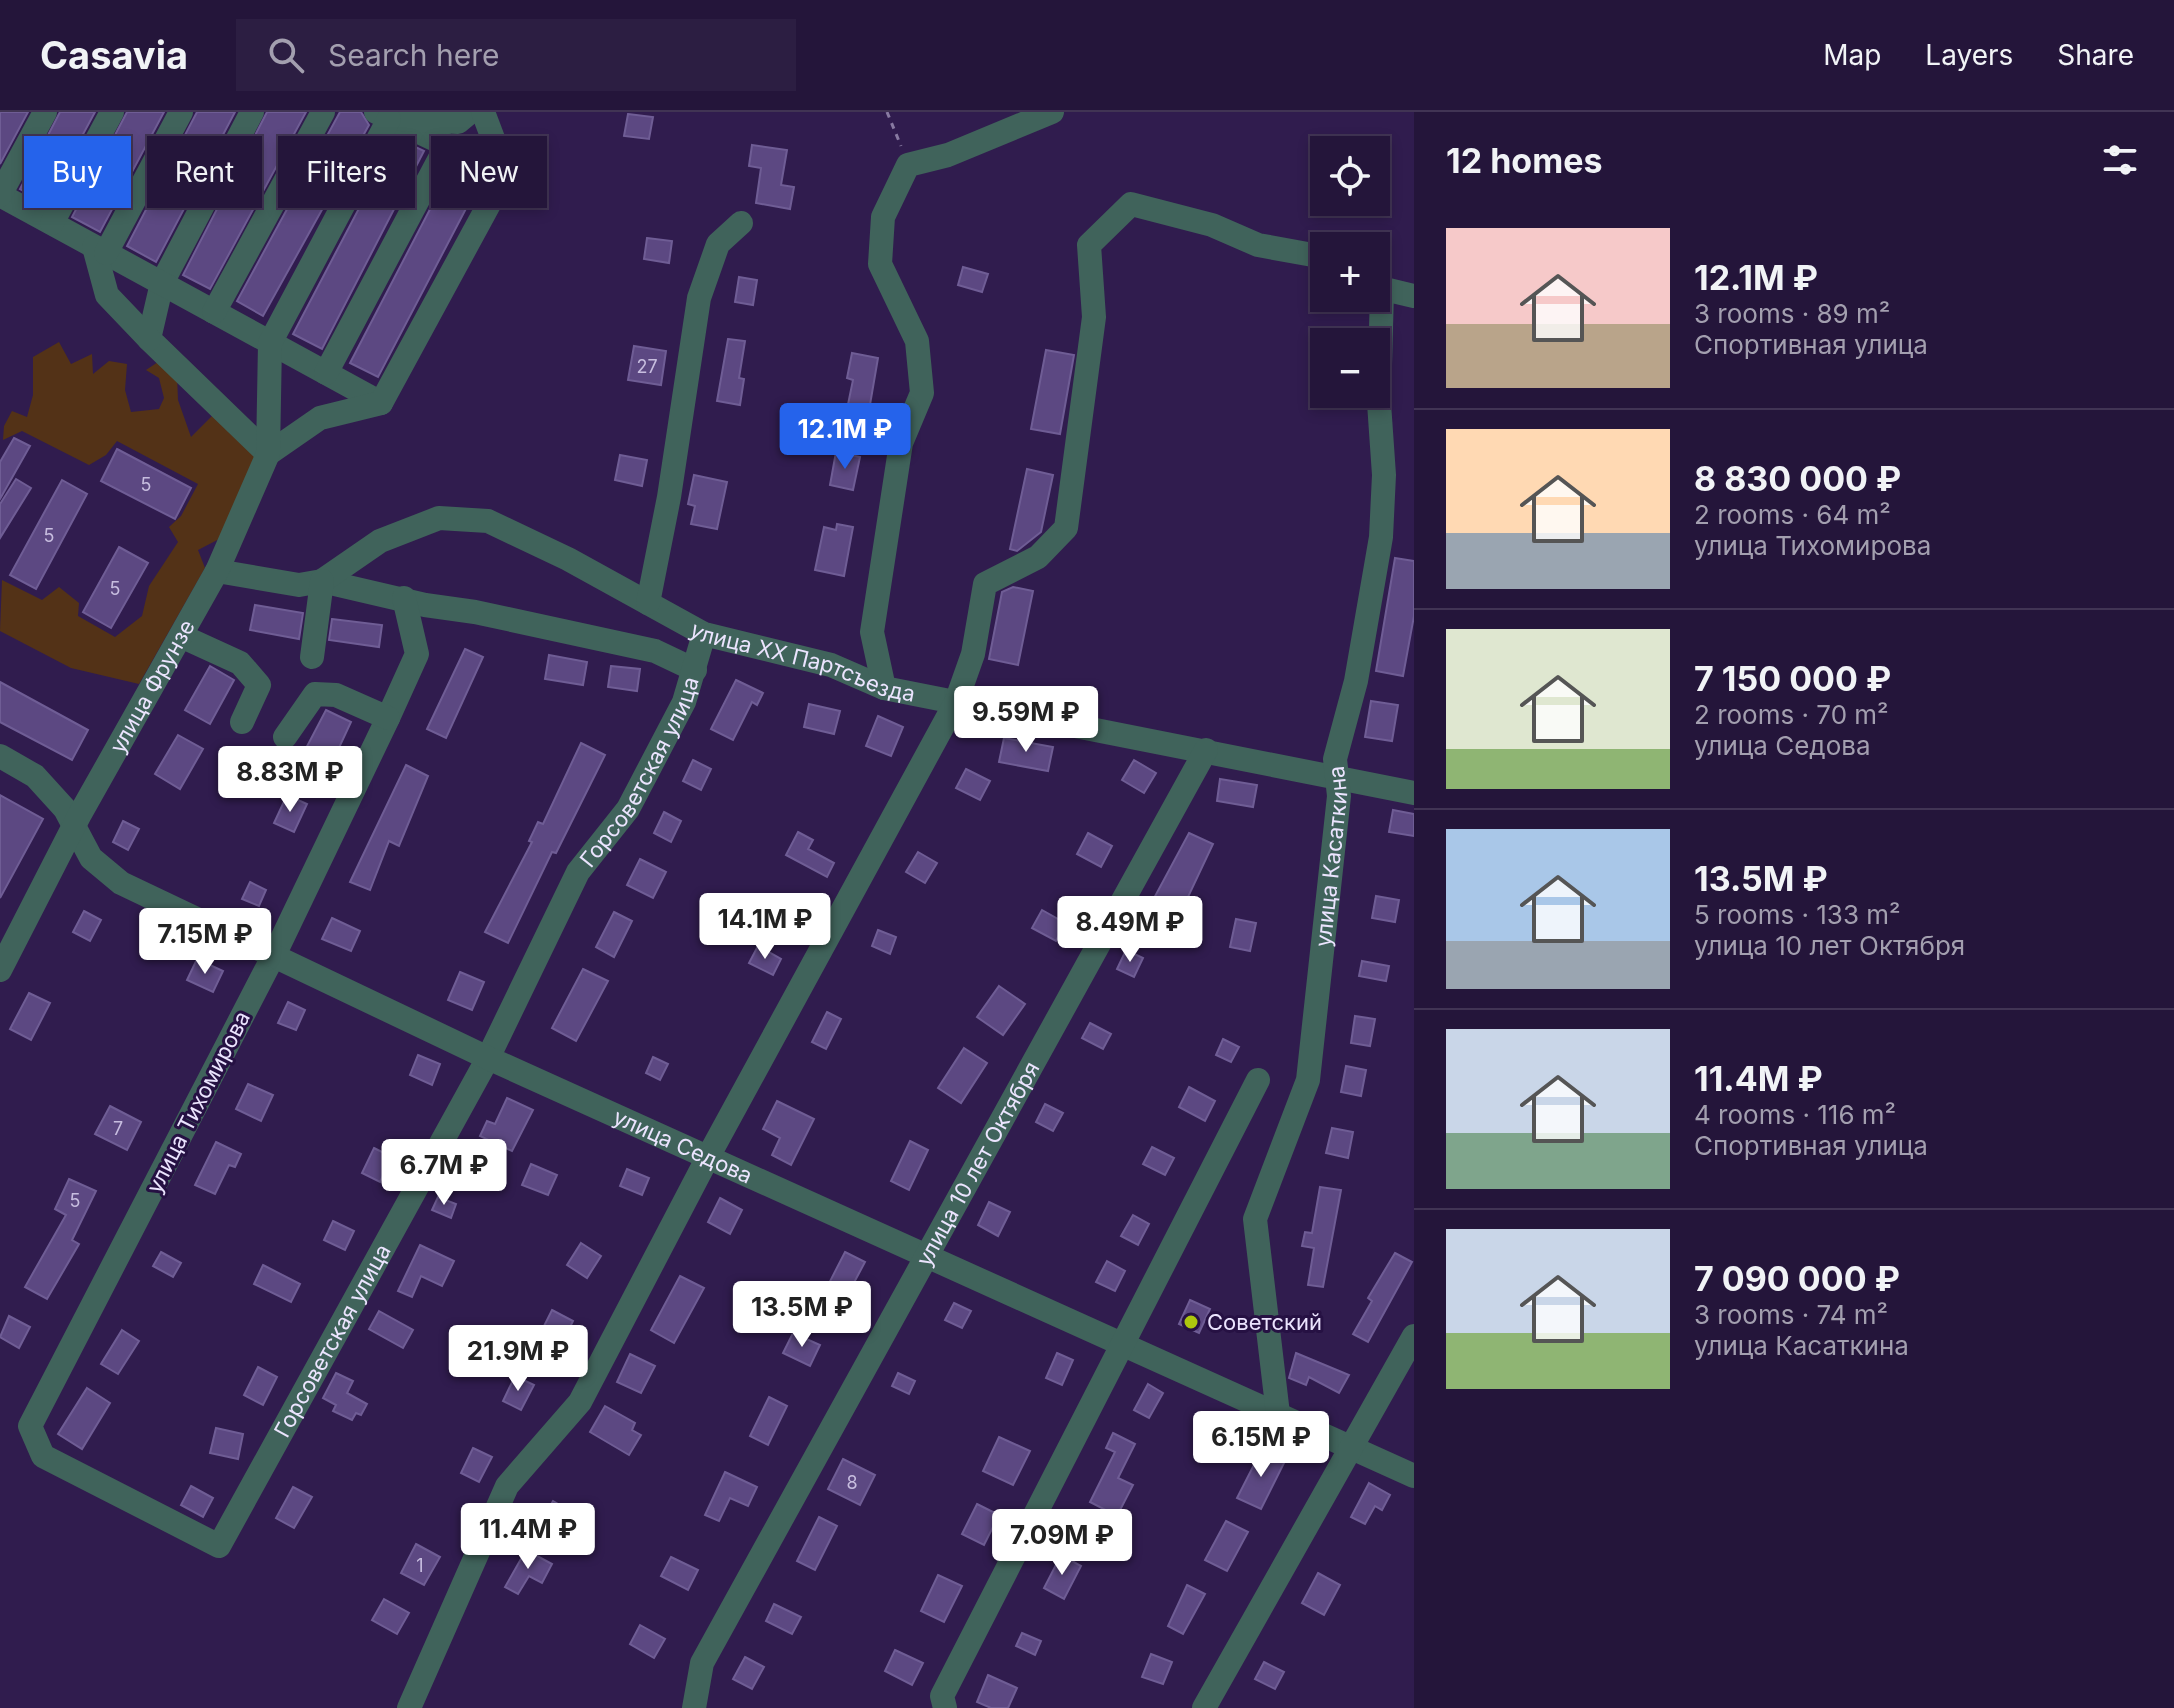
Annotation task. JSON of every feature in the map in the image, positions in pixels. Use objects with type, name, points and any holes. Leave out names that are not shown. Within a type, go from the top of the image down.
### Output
[{"type":"street","points":[[45,112],[0,195],[381,403]]},
{"type":"street","points":[[52,223],[112,112]]},
{"type":"street","points":[[181,112],[100,250],[107,295],[268,454]]},
{"type":"street","points":[[149,339],[162,283],[252,112]]},
{"type":"street","points":[[214,312],[323,112]]},
{"type":"street","points":[[383,115],[428,116],[458,122],[470,112]]},
{"type":"street","points":[[483,112],[492,136]]},
{"type":"street","points":[[884,688],[872,632],[901,443],[922,393],[917,341],[880,264],[883,217],[908,165],[948,155],[1052,112]]},
{"type":"street","points":[[383,115],[431,138]]},
{"type":"street","points":[[268,454],[270,343],[383,115]]},
{"type":"street","points":[[326,373],[431,175]]},
{"type":"street","points":[[409,1708],[507,1486],[580,1402],[708,1157],[956,702],[973,654],[985,584],[1038,557],[1066,528],[1094,317],[1089,245],[1131,204],[1212,225],[1258,245],[1310,254]]},
{"type":"street","points":[[268,454],[320,418],[381,403],[487,208]]},
{"type":"street","points":[[648,603],[669,497],[699,298],[718,244],[741,223]]},
{"type":"street","points":[[1390,291],[1414,296]]},
{"type":"street","name":"улица Касаткина","points":[[1278,1414],[1255,1219],[1308,1080],[1339,796],[1335,759],[1356,681],[1381,537],[1384,475],[1379,403],[1379,312]]},
{"type":"street","name":"улица Фрунзе","points":[[0,970],[73,829],[217,571],[268,454]]},
{"type":"street","name":"улица XX Партсъезда","points":[[322,581],[380,541],[439,518],[488,521],[704,634],[831,665],[884,688],[1414,793]]},
{"type":"street","points":[[217,571],[299,585],[322,581],[655,651],[695,670]]},
{"type":"street","points":[[312,657],[322,581]]},
{"type":"street","name":"улица Тихомирова","points":[[30,1426],[273,956],[417,654],[404,598]]},
{"type":"street","name":"Горсоветская улица","points":[[30,1426],[43,1456],[219,1546],[488,1058],[578,872],[628,809],[684,702],[704,634]]},
{"type":"street","points":[[181,636],[240,663],[259,685],[242,722]]},
{"type":"street","points":[[285,737],[315,694],[336,695],[388,718]]},
{"type":"street","name":"улица 10 лет Октября","points":[[694,1708],[702,1663],[1206,750]]},
{"type":"street","name":"улица Седова","points":[[0,756],[35,776],[65,809],[91,858],[121,883],[488,1058],[1414,1476]]},
{"type":"street","points":[[945,1708],[942,1696],[1258,1080]]},
{"type":"street","points":[[1204,1708],[1414,1336]]},
{"type":"path","points":[[887,112],[908,165]]},
{"type":"shaded area","points":[[59,342],[71,364],[92,354],[93,374],[109,361],[127,364],[125,390],[131,412],[159,409],[164,398],[159,378],[146,370],[158,362],[177,376],[178,400],[191,437],[212,416],[251,442],[256,467],[223,537],[198,550],[205,568],[139,684],[71,668],[0,631],[2,580],[42,600],[59,587],[79,603],[78,616],[115,637],[142,616],[149,586],[178,542],[169,527],[181,516],[198,484],[117,441],[106,455],[89,465],[22,431],[3,440],[4,426],[12,411],[27,417],[33,395],[33,357]]},
{"type":"building","points":[[0,112],[28,112],[0,164]]},
{"type":"building","points":[[60,112],[95,112],[82,136],[48,136]]},
{"type":"building","points":[[127,112],[164,112],[151,136],[147,136],[147,144],[131,174],[131,136],[114,136]]},
{"type":"building","points":[[197,112],[235,112],[222,136],[184,136]]},
{"type":"building","points":[[267,112],[306,112],[293,136],[278,136],[278,164],[262,193],[262,136],[255,136]]},
{"type":"building","points":[[340,112],[361,112],[369,125],[363,136],[327,136]]},
{"type":"building","points":[[628,114],[653,117],[649,139],[624,136]]},
{"type":"building","points":[[752,145],[787,150],[781,185],[794,187],[790,209],[756,203],[761,168],[749,166]]},
{"type":"building","points":[[415,147],[424,151],[415,168]]},
{"type":"building","points":[[431,207],[466,208],[378,377],[350,363]]},
{"type":"building","points":[[77,208],[113,208],[100,232],[72,217]]},
{"type":"building","points":[[147,208],[184,208],[156,262],[127,246]]},
{"type":"building","points":[[218,208],[254,208],[210,289],[183,275]]},
{"type":"building","points":[[288,208],[323,208],[263,316],[237,301]]},
{"type":"building","points":[[359,208],[395,208],[322,349],[293,334]]},
{"type":"building","points":[[647,238],[672,241],[669,263],[644,259]]},
{"type":"building","points":[[963,267],[988,274],[982,292],[958,285]]},
{"type":"building","points":[[739,277],[757,280],[753,305],[735,302]]},
{"type":"building","points":[[728,339],[745,341],[739,378],[744,379],[740,405],[717,401]]},
{"type":"building","points":[[634,346],[666,351],[661,385],[628,380]]},
{"type":"building","points":[[1046,350],[1074,355],[1060,434],[1031,429]]},
{"type":"building","points":[[852,353],[878,358],[866,428],[844,424],[853,380],[847,378]]},
{"type":"building","points":[[14,438],[30,446],[0,499],[0,462]]},
{"type":"building","points":[[117,449],[191,488],[175,519],[101,481]]},
{"type":"building","points":[[836,452],[860,457],[853,490],[830,485]]},
{"type":"building","points":[[620,455],[647,460],[642,486],[615,480]]},
{"type":"building","points":[[1027,469],[1053,475],[1041,532],[1017,551],[1010,549]]},
{"type":"building","points":[[694,475],[727,482],[717,529],[691,524],[695,506],[688,504]]},
{"type":"building","points":[[16,479],[31,488],[0,538],[0,504]]},
{"type":"building","points":[[62,480],[87,494],[36,589],[10,575]]},
{"type":"building","points":[[837,524],[853,527],[844,576],[815,570],[824,527],[836,530]]},
{"type":"building","points":[[119,547],[148,563],[111,628],[83,612]]},
{"type":"building","points":[[1395,558],[1414,561],[1414,616],[1403,676],[1376,671]]},
{"type":"building","points":[[1013,587],[1033,591],[1018,665],[989,659],[1002,592]]},
{"type":"building","points":[[255,605],[303,613],[299,639],[250,630]]},
{"type":"building","points":[[332,619],[382,625],[379,647],[329,640]]},
{"type":"building","points":[[465,649],[483,657],[446,738],[427,729]]},
{"type":"building","points":[[549,655],[587,662],[583,685],[545,679]]},
{"type":"building","points":[[210,666],[234,680],[210,724],[185,710]]},
{"type":"building","points":[[611,666],[640,669],[637,691],[608,687]]},
{"type":"building","points":[[736,680],[763,693],[757,705],[752,702],[733,740],[711,729]]},
{"type":"building","points":[[0,682],[88,730],[72,760],[0,722]]},
{"type":"building","points":[[1371,701],[1398,705],[1392,741],[1365,737]]},
{"type":"building","points":[[809,704],[840,711],[834,734],[804,727]]},
{"type":"building","points":[[326,710],[351,722],[330,767],[303,754]]},
{"type":"building","points":[[878,716],[903,727],[891,756],[866,746]]},
{"type":"building","points":[[178,735],[203,749],[180,789],[155,774]]},
{"type":"building","points":[[1004,738],[1053,747],[1048,771],[999,762]]},
{"type":"building","points":[[581,743],[605,755],[556,853],[552,852],[508,943],[485,932],[532,842],[529,841],[538,822],[543,824]]},
{"type":"building","points":[[693,760],[711,769],[701,790],[683,781]]},
{"type":"building","points":[[1134,760],[1156,773],[1144,793],[1122,780]]},
{"type":"building","points":[[406,765],[428,776],[399,846],[389,841],[370,890],[350,882]]},
{"type":"building","points":[[966,769],[990,781],[980,800],[956,788]]},
{"type":"building","points":[[1220,779],[1257,785],[1253,807],[1217,801]]},
{"type":"building","points":[[0,795],[43,819],[0,898]]},
{"type":"building","points":[[287,795],[307,804],[294,832],[274,823]]},
{"type":"building","points":[[1393,810],[1414,814],[1414,836],[1389,832]]},
{"type":"building","points":[[664,812],[681,821],[671,842],[654,833]]},
{"type":"building","points":[[123,821],[139,829],[128,850],[113,842]]},
{"type":"building","points":[[798,832],[813,840],[808,849],[834,863],[827,877],[786,855]]},
{"type":"building","points":[[1088,833],[1112,846],[1101,867],[1077,854]]},
{"type":"building","points":[[1189,833],[1213,844],[1180,914],[1153,900]]},
{"type":"building","points":[[918,852],[937,863],[925,883],[906,872]]},
{"type":"building","points":[[640,859],[666,872],[653,898],[627,885]]},
{"type":"building","points":[[250,882],[266,890],[259,906],[242,899]]},
{"type":"building","points":[[1376,896],[1399,900],[1395,922],[1372,918]]},
{"type":"building","points":[[1042,910],[1065,923],[1056,941],[1032,928]]},
{"type":"building","points":[[84,911],[101,920],[90,941],[73,932]]},
{"type":"building","points":[[614,912],[632,921],[614,957],[596,947]]},
{"type":"building","points":[[785,912],[802,921],[794,937],[777,928]]},
{"type":"building","points":[[332,918],[360,931],[351,951],[322,939]]},
{"type":"building","points":[[1236,919],[1256,923],[1250,951],[1230,947]]},
{"type":"building","points":[[878,930],[896,937],[890,954],[872,946]]},
{"type":"building","points":[[758,946],[781,959],[773,975],[749,963]]},
{"type":"building","points":[[1126,950],[1143,958],[1134,977],[1117,969]]},
{"type":"building","points":[[197,959],[223,971],[213,992],[187,980]]},
{"type":"building","points":[[1362,961],[1389,966],[1386,981],[1359,976]]},
{"type":"building","points":[[583,969],[608,981],[576,1041],[552,1028]]},
{"type":"building","points":[[460,972],[484,982],[472,1010],[448,1000]]},
{"type":"building","points":[[999,986],[1025,1004],[1003,1035],[977,1017]]},
{"type":"building","points":[[29,993],[50,1003],[31,1040],[10,1029]]},
{"type":"building","points":[[288,1002],[305,1010],[296,1030],[278,1023]]},
{"type":"building","points":[[827,1012],[841,1019],[826,1049],[812,1042]]},
{"type":"building","points":[[1355,1016],[1375,1019],[1370,1046],[1351,1043]]},
{"type":"building","points":[[1090,1023],[1111,1034],[1103,1049],[1082,1038]]},
{"type":"building","points":[[1223,1039],[1239,1047],[1231,1062],[1216,1055]]},
{"type":"building","points":[[964,1048],[987,1063],[961,1103],[938,1088]]},
{"type":"building","points":[[418,1055],[440,1064],[432,1085],[410,1075]]},
{"type":"building","points":[[653,1057],[668,1064],[660,1080],[646,1073]]},
{"type":"building","points":[[1346,1066],[1366,1070],[1361,1096],[1341,1092]]},
{"type":"building","points":[[248,1084],[273,1095],[261,1121],[236,1109]]},
{"type":"building","points":[[1189,1087],[1215,1101],[1205,1121],[1179,1107]]},
{"type":"building","points":[[507,1098],[533,1110],[512,1151],[480,1136],[487,1121],[495,1124]]},
{"type":"building","points":[[777,1101],[814,1119],[791,1165],[772,1155],[780,1138],[763,1129]]},
{"type":"building","points":[[1045,1104],[1063,1113],[1053,1131],[1036,1122]]},
{"type":"building","points":[[110,1106],[141,1122],[127,1150],[95,1134]]},
{"type":"building","points":[[1332,1128],[1353,1132],[1348,1158],[1326,1153]]},
{"type":"building","points":[[910,1141],[928,1150],[909,1190],[891,1181]]},
{"type":"building","points":[[216,1142],[241,1154],[235,1167],[229,1165],[215,1194],[195,1185]]},
{"type":"building","points":[[1152,1147],[1174,1158],[1165,1175],[1143,1164]]},
{"type":"building","points":[[374,1148],[392,1157],[380,1182],[362,1173]]},
{"type":"building","points":[[531,1164],[557,1175],[548,1195],[522,1185]]},
{"type":"building","points":[[627,1169],[649,1178],[642,1195],[620,1186]]},
{"type":"building","points":[[69,1179],[96,1191],[72,1240],[79,1244],[47,1299],[25,1287],[66,1215],[55,1209]]},
{"type":"building","points":[[1320,1187],[1341,1190],[1323,1287],[1308,1285],[1314,1248],[1302,1246],[1305,1232],[1312,1233]]},
{"type":"building","points":[[438,1197],[456,1204],[451,1218],[432,1210]]},
{"type":"building","points":[[720,1198],[742,1210],[730,1234],[708,1222]]},
{"type":"building","points":[[989,1202],[1010,1212],[998,1236],[978,1225]]},
{"type":"building","points":[[1133,1215],[1149,1224],[1138,1245],[1121,1236]]},
{"type":"building","points":[[333,1221],[354,1231],[345,1250],[324,1240]]},
{"type":"building","points":[[581,1243],[601,1256],[587,1278],[567,1265]]},
{"type":"building","points":[[420,1245],[454,1261],[442,1286],[421,1276],[412,1297],[398,1291]]},
{"type":"building","points":[[161,1252],[181,1263],[173,1277],[153,1266]]},
{"type":"building","points":[[845,1252],[865,1262],[841,1307],[822,1297]]},
{"type":"building","points":[[1395,1253],[1412,1262],[1368,1342],[1353,1334],[1372,1301],[1368,1298]]},
{"type":"building","points":[[1107,1261],[1125,1271],[1115,1291],[1096,1282]]},
{"type":"building","points":[[263,1265],[300,1284],[291,1302],[254,1284]]},
{"type":"building","points":[[680,1276],[704,1288],[674,1343],[651,1330]]},
{"type":"building","points":[[1190,1300],[1210,1309],[1199,1333],[1179,1324]]},
{"type":"building","points":[[954,1303],[971,1311],[962,1328],[945,1320]]},
{"type":"building","points":[[552,1310],[573,1321],[559,1350],[537,1340]]},
{"type":"building","points":[[379,1311],[413,1330],[403,1348],[369,1329]]},
{"type":"building","points":[[9,1316],[30,1327],[19,1348],[0,1337]]},
{"type":"building","points":[[122,1330],[139,1341],[118,1374],[101,1364]]},
{"type":"building","points":[[793,1333],[820,1345],[810,1366],[783,1353]]},
{"type":"building","points":[[1057,1353],[1073,1360],[1062,1385],[1046,1378]]},
{"type":"building","points":[[1296,1353],[1349,1375],[1339,1393],[1309,1377],[1306,1385],[1289,1378]]},
{"type":"building","points":[[630,1354],[655,1366],[641,1393],[617,1382]]},
{"type":"building","points":[[258,1367],[277,1377],[263,1405],[244,1395]]},
{"type":"building","points":[[336,1373],[353,1381],[347,1393],[367,1404],[361,1415],[356,1413],[352,1420],[333,1411],[336,1405],[323,1398]]},
{"type":"building","points":[[898,1373],[915,1381],[909,1394],[892,1386]]},
{"type":"building","points":[[515,1376],[534,1385],[521,1410],[503,1401]]},
{"type":"building","points":[[1148,1384],[1163,1393],[1149,1418],[1134,1410]]},
{"type":"building","points":[[87,1388],[110,1403],[82,1449],[58,1434]]},
{"type":"building","points":[[769,1397],[787,1406],[768,1445],[750,1436]]},
{"type":"building","points":[[605,1406],[635,1423],[632,1430],[641,1435],[629,1455],[590,1432]]},
{"type":"building","points":[[216,1428],[243,1434],[238,1459],[210,1453]]},
{"type":"building","points":[[1113,1433],[1135,1444],[1118,1478],[1133,1485],[1117,1516],[1090,1502],[1115,1452],[1106,1448]]},
{"type":"building","points":[[999,1437],[1030,1451],[1013,1485],[983,1471]]},
{"type":"building","points":[[473,1448],[492,1457],[479,1482],[461,1473]]},
{"type":"building","points":[[1262,1449],[1285,1461],[1261,1509],[1237,1498]]},
{"type":"building","points":[[843,1459],[875,1475],[860,1505],[828,1489]]},
{"type":"building","points":[[725,1472],[757,1487],[748,1506],[730,1498],[719,1521],[705,1515]]},
{"type":"building","points":[[1369,1483],[1390,1495],[1382,1510],[1375,1506],[1365,1524],[1351,1517]]},
{"type":"building","points":[[191,1486],[213,1498],[203,1517],[181,1505]]},
{"type":"building","points":[[293,1487],[312,1497],[294,1528],[276,1518]]},
{"type":"building","points":[[553,1501],[586,1520],[572,1544],[539,1525]]},
{"type":"building","points":[[977,1504],[999,1515],[984,1545],[962,1534]]},
{"type":"building","points":[[819,1517],[837,1526],[815,1570],[797,1561]]},
{"type":"building","points":[[1226,1521],[1248,1532],[1227,1571],[1205,1560]]},
{"type":"building","points":[[416,1544],[440,1557],[424,1585],[401,1573]]},
{"type":"building","points":[[526,1550],[552,1564],[542,1583],[529,1576],[518,1594],[505,1587]]},
{"type":"building","points":[[1061,1555],[1081,1566],[1064,1599],[1044,1588]]},
{"type":"building","points":[[671,1557],[698,1570],[688,1590],[661,1576]]},
{"type":"building","points":[[1318,1573],[1340,1585],[1324,1615],[1302,1603]]},
{"type":"building","points":[[938,1575],[962,1586],[944,1622],[921,1611]]},
{"type":"building","points":[[1187,1585],[1205,1594],[1183,1634],[1168,1626]]},
{"type":"building","points":[[384,1599],[409,1613],[397,1634],[372,1620]]},
{"type":"building","points":[[774,1604],[801,1617],[792,1634],[766,1621]]},
{"type":"building","points":[[640,1625],[665,1639],[654,1658],[630,1644]]},
{"type":"building","points":[[1022,1633],[1041,1641],[1035,1655],[1016,1646]]},
{"type":"building","points":[[895,1650],[923,1663],[912,1685],[885,1671]]},
{"type":"building","points":[[1151,1654],[1172,1662],[1163,1684],[1142,1677]]},
{"type":"building","points":[[745,1657],[764,1667],[752,1689],[733,1679]]},
{"type":"building","points":[[1264,1662],[1284,1672],[1275,1689],[1255,1679]]},
{"type":"building","points":[[988,1675],[1017,1688],[1008,1708],[991,1708],[977,1702]]},
{"type":"place","name":"Советский","points":[[1191,1322]]}]
